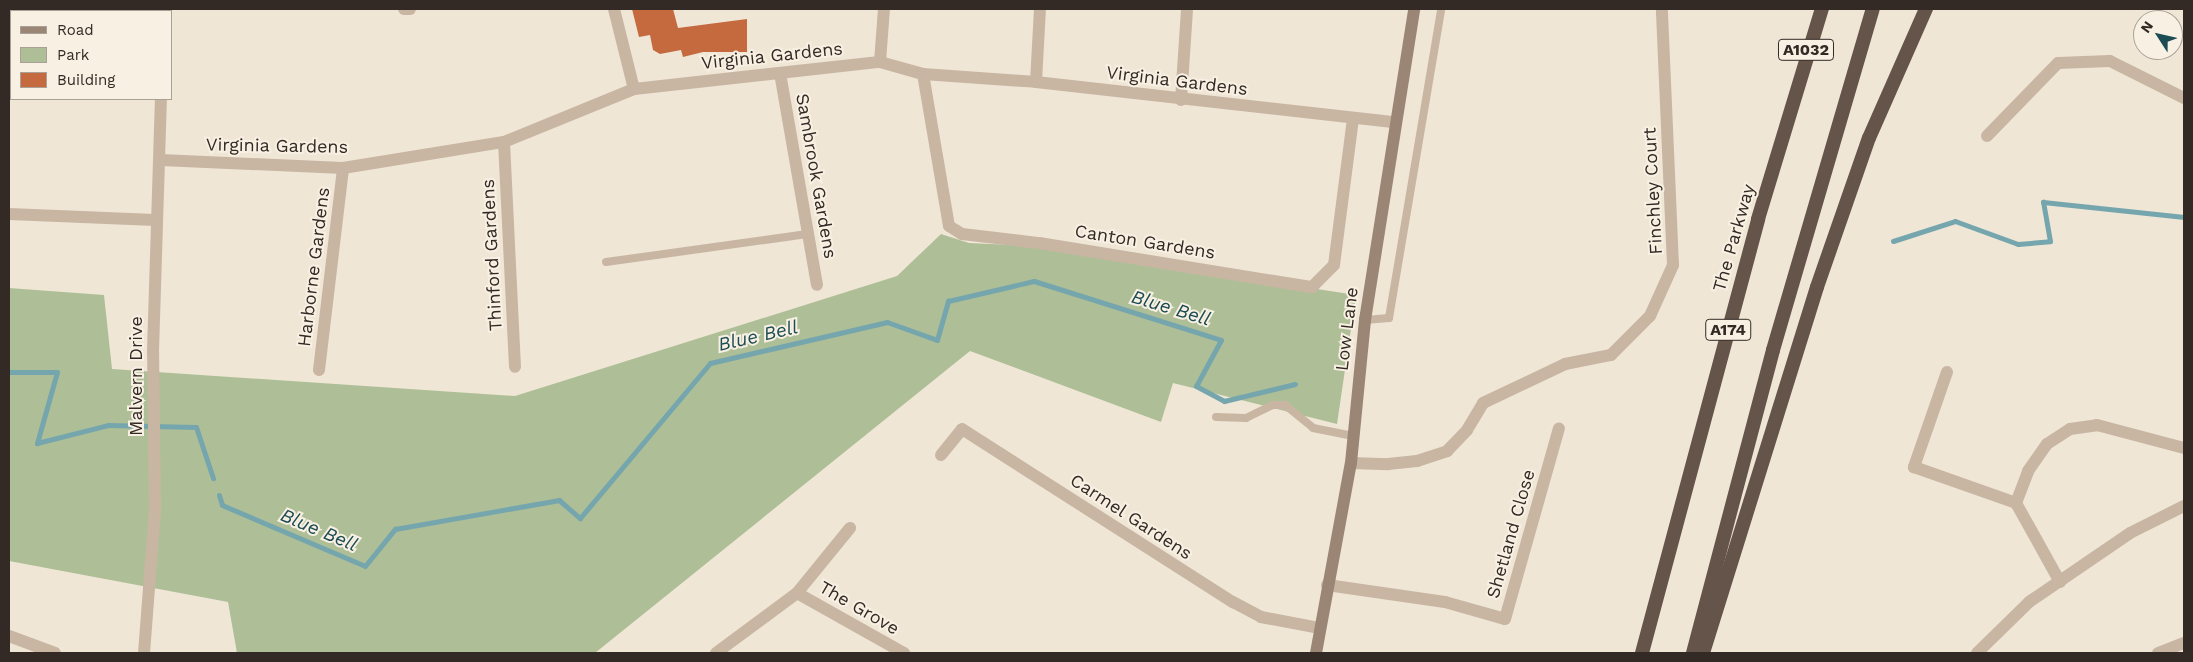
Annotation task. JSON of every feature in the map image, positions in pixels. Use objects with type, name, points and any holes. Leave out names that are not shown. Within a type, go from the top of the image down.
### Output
[{"type":"highway","name":"A1032","points":[[1796,92],[1816,9]]},
{"type":"highway","name":"The Parkway","points":[[1642,653],[1698,439],[1796,92],[1822,9]]},
{"type":"highway","name":"A174","points":[[1693,653],[1776,341],[1873,9]]},
{"type":"highway","points":[[1703,653],[1827,259],[1869,138],[1926,9]]},
{"type":"main road","name":"Low Lane","points":[[1316,653],[1327,585],[1351,463],[1365,320],[1414,9]]},
{"type":"street","points":[[404,9],[410,9]]},
{"type":"street","points":[[614,9],[634,89]]},
{"type":"street","points":[[880,62],[884,9]]},
{"type":"street","points":[[1036,82],[1040,9]]},
{"type":"street","points":[[1182,100],[1187,9]]},
{"type":"street","name":"Finchley Court","points":[[1351,463],[1410,462],[1447,451],[1467,430],[1483,403],[1565,364],[1611,355],[1650,316],[1674,265],[1662,9]]},
{"type":"street","points":[[1986,136],[2058,63],[2110,61],[2184,98]]},
{"type":"street","name":"Virginia Gardens","points":[[161,160],[343,168],[504,142],[634,89],[880,62],[923,74],[1036,82],[1182,100],[1395,122]]},
{"type":"street","name":"Sambrook Gardens","points":[[780,73],[817,285]]},
{"type":"street","name":"Canton Gardens","points":[[923,74],[949,226],[962,234],[1039,243],[1312,287],[1334,265],[1353,118]]},
{"type":"street","name":"Malvern Drive","points":[[144,653],[155,509],[152,386],[155,220],[161,160],[161,100]]},
{"type":"street","name":"Thinford Gardens","points":[[504,142],[515,367]]},
{"type":"street","name":"Harborne Gardens","points":[[319,370],[343,168]]},
{"type":"street","points":[[9,214],[155,220]]},
{"type":"street","points":[[1947,372],[1914,467],[2016,503],[2060,582]]},
{"type":"street","points":[[2016,503],[2028,470],[2048,444],[2070,429],[2097,425],[2184,448]]},
{"type":"street","name":"Shetland Close","points":[[1327,585],[1445,602],[1505,619],[1559,428]]},
{"type":"street","name":"Carmel Gardens","points":[[941,455],[962,429],[1232,602],[1261,617],[1320,628]]},
{"type":"street","points":[[1976,653],[2029,602],[2130,533],[2184,506]]},
{"type":"street","points":[[716,653],[797,593],[850,528]]},
{"type":"street","name":"The Grove","points":[[797,593],[904,653]]},
{"type":"street","points":[[9,636],[55,653]]},
{"type":"street","points":[[2158,653],[2184,643]]},
{"type":"lane","points":[[1365,320],[1389,318],[1441,9]]},
{"type":"lane","points":[[606,262],[809,234]]},
{"type":"lane","points":[[1216,417],[1246,418],[1273,405],[1285,405],[1313,428],[1353,436]]},
{"type":"green space","points":[[941,234],[969,243],[1037,246],[1356,295],[1337,424],[1173,383],[1161,422],[970,351],[595,653],[237,653],[228,602],[9,561],[9,288],[104,295],[112,369],[515,396],[897,276]]},
{"type":"building","points":[[632,9],[673,9],[678,28],[747,19],[747,52],[703,52],[683,57],[681,50],[660,54],[653,50],[650,35],[639,37]]},
{"type":"waterway","points":[[1893,241],[1955,221],[2018,244],[2050,241],[2043,202],[2184,217]]},
{"type":"waterway","name":"Blue Bell","points":[[219,495],[222,505],[365,566],[395,529],[559,500],[580,518],[710,363],[887,322],[937,340],[948,301],[1034,281],[1221,340],[1196,386],[1224,401],[1295,384]]},
{"type":"waterway","name":"Blue Bell","points":[[9,372],[57,372],[37,443],[108,425],[196,427],[213,478]]}]
